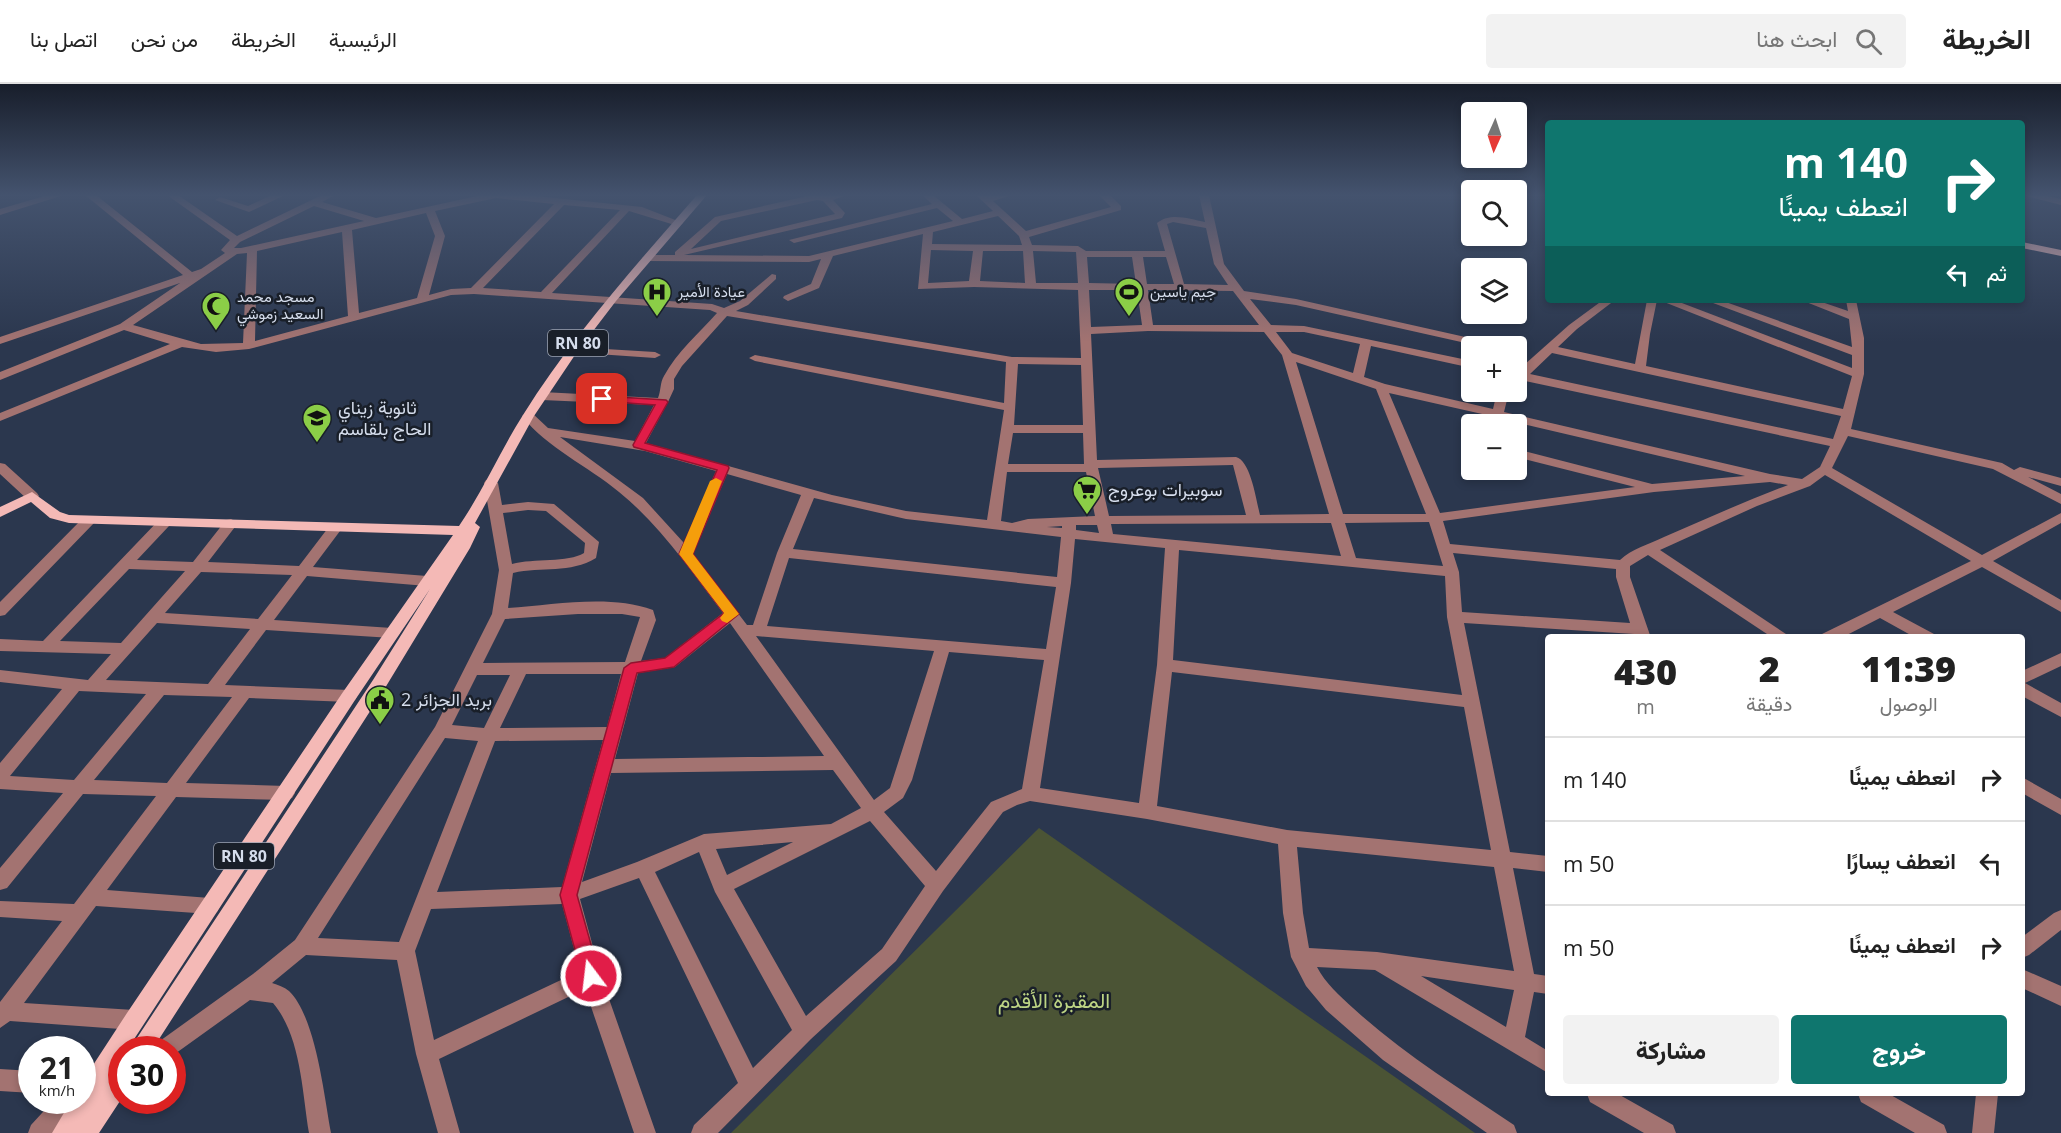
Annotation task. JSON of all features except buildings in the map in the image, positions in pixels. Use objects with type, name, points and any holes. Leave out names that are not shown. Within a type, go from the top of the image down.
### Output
[{"type":"main road","name":"RN 80","points":[[491,483],[528,416],[572,350],[660,244]]},
{"type":"main road","points":[[2025,246],[2061,253]]},
{"type":"main road","points":[[2025,251],[2061,258]]},
{"type":"main road","points":[[0,513],[32,496],[56,515],[69,519],[466,531]]},
{"type":"main road","name":"RN 80","points":[[96,1074],[427,581],[487,508]]},
{"type":"main road","name":"RN 80","points":[[149,1036],[379,684],[466,531]]},
{"type":"main road","points":[[86,1133],[108,1100]]},
{"type":"main road","name":"RN 80","points":[[63,1133],[73,1114]]},
{"type":"street","points":[[150,244],[190,276]]},
{"type":"street","points":[[232,244],[226,249],[233,252]]},
{"type":"street","points":[[0,376],[124,326],[233,252],[271,244]]},
{"type":"street","points":[[348,244],[354,318]]},
{"type":"street","points":[[422,299],[438,244]]},
{"type":"street","points":[[474,291],[520,244]]},
{"type":"street","points":[[544,296],[593,244]]},
{"type":"street","points":[[676,256],[690,244]]},
{"type":"street","points":[[676,256],[725,244]]},
{"type":"street","points":[[647,258],[676,256],[802,260],[876,244]]},
{"type":"street","points":[[926,244],[922,287],[974,284],[1237,291],[1274,297],[1461,339]]},
{"type":"street","points":[[1027,244],[1031,286]]},
{"type":"street","points":[[1167,244],[1180,288]]},
{"type":"street","points":[[1215,244],[1219,264],[1237,291],[1288,355],[1350,562]]},
{"type":"street","points":[[249,346],[252,248]]},
{"type":"street","points":[[925,248],[1082,250],[1091,466],[1107,538]]},
{"type":"street","points":[[974,284],[978,249]]},
{"type":"street","points":[[1082,254],[1170,254]]},
{"type":"street","points":[[1137,254],[1148,328]]},
{"type":"street","points":[[788,298],[815,286],[828,255]]},
{"type":"street","points":[[0,341],[205,271]]},
{"type":"street","points":[[639,445],[662,402],[668,389],[668,379],[677,364],[724,312],[744,303],[772,277]]},
{"type":"street","points":[[124,326],[180,344],[222,351],[249,346],[451,292],[474,291],[712,307],[724,312],[1012,360],[1086,362]]},
{"type":"street","points":[[1527,368],[1573,327],[1606,303]]},
{"type":"street","points":[[1640,367],[1651,303]]},
{"type":"street","points":[[1672,303],[1858,374]]},
{"type":"street","points":[[1718,303],[1858,353]]},
{"type":"street","points":[[1814,303],[1853,317]]},
{"type":"street","points":[[1455,617],[1642,633],[1623,577],[1623,565],[1630,558],[1752,503],[1805,483],[1825,469],[1844,431],[1858,374],[1858,338],[1851,303]]},
{"type":"street","points":[[1386,346],[1395,323]]},
{"type":"street","points":[[1084,331],[1148,328],[1304,329],[1461,363]]},
{"type":"street","points":[[1358,379],[1365,342]]},
{"type":"street","points":[[0,417],[180,344]]},
{"type":"street","points":[[1550,349],[1847,414]]},
{"type":"street","points":[[572,350],[655,355]]},
{"type":"street","points":[[1288,355],[1381,387],[1478,414]]},
{"type":"street","points":[[754,358],[1010,408]]},
{"type":"street","points":[[1001,527],[1001,468],[1010,408],[1012,360]]},
{"type":"street","points":[[1527,377],[1837,444]]},
{"type":"street","points":[[1381,387],[1435,518],[1452,572],[1455,617],[1527,982],[1513,1043]]},
{"type":"street","points":[[542,396],[662,402]]},
{"type":"street","points":[[528,416],[543,431],[623,489],[649,512],[686,554],[732,614],[751,630],[838,763],[873,811],[936,885]]},
{"type":"street","points":[[1527,426],[1770,478],[1805,483]]},
{"type":"street","points":[[1007,429],[1088,429]]},
{"type":"street","points":[[543,431],[639,445],[809,493],[906,515],[1001,527],[1028,523],[1069,527],[1107,538],[1452,572]]},
{"type":"street","points":[[1844,431],[2061,482]]},
{"type":"street","points":[[1527,456],[1654,488]]},
{"type":"street","points":[[1001,468],[1236,461],[1240,465],[1254,519]]},
{"type":"street","points":[[1996,466],[2061,500]]},
{"type":"street","points":[[0,468],[32,496]]},
{"type":"street","points":[[686,554],[723,468]]},
{"type":"street","points":[[1825,469],[2061,608]]},
{"type":"street","points":[[1069,527],[1103,520],[1435,518],[1654,488],[1770,478]]},
{"type":"street","points":[[184,1036],[248,990],[302,945],[441,731],[500,614],[506,570],[487,508],[491,483]]},
{"type":"street","points":[[751,630],[809,493]]},
{"type":"street","points":[[487,508],[549,507],[592,542],[591,555],[578,563],[530,564],[506,570]]},
{"type":"street","points":[[1835,634],[1982,561],[2061,517]]},
{"type":"street","points":[[0,611],[89,520]]},
{"type":"street","points":[[46,647],[164,523]]},
{"type":"street","points":[[93,685],[196,568],[231,523]]},
{"type":"street","points":[[211,692],[336,527]]},
{"type":"street","points":[[1030,794],[1064,583],[1069,527]]},
{"type":"street","points":[[1148,812],[1165,665],[1172,545]]},
{"type":"street","points":[[1446,548],[1623,565]]},
{"type":"street","points":[[1649,549],[1779,634]]},
{"type":"street","points":[[784,553],[1064,583]]},
{"type":"street","points":[[124,564],[303,572],[427,581]]},
{"type":"street","points":[[500,614],[618,608],[646,612],[648,620],[631,668],[569,895],[591,976],[645,1133]]},
{"type":"street","points":[[1880,611],[1922,634]]},
{"type":"street","points":[[472,669],[631,668],[669,663],[732,614]]},
{"type":"street","points":[[153,617],[392,633]]},
{"type":"street","points":[[751,630],[1051,655]]},
{"type":"street","points":[[0,645],[123,649]]},
{"type":"street","points":[[722,886],[873,811],[897,793],[903,780],[943,646]]},
{"type":"street","points":[[2025,677],[2061,659]]},
{"type":"street","points":[[1165,665],[1472,702]]},
{"type":"street","points":[[449,1133],[427,1054],[405,951],[489,735],[520,670]]},
{"type":"street","points":[[0,677],[75,685],[349,696]]},
{"type":"street","points":[[0,775],[75,685]]},
{"type":"street","points":[[0,882],[159,689]]},
{"type":"street","points":[[2025,690],[2061,711]]},
{"type":"street","points":[[3,1015],[244,693]]},
{"type":"street","points":[[441,731],[489,735],[614,733]]},
{"type":"street","points":[[604,766],[838,763]]},
{"type":"street","points":[[0,782],[77,787],[286,793]]},
{"type":"street","points":[[2025,786],[2061,808]]},
{"type":"street","points":[[702,1133],[804,1032],[889,955],[936,885],[997,807],[1012,799],[1030,794],[1148,812],[1287,838],[1545,864]]},
{"type":"street","points":[[425,901],[569,895],[644,868],[704,842],[833,831]]},
{"type":"street","points":[[1287,838],[1301,957],[1312,979],[1362,1031],[1506,1133]]},
{"type":"street","points":[[704,842],[722,886],[804,1032]]},
{"type":"street","points":[[644,868],[750,1085]]},
{"type":"street","points":[[91,897],[210,906]]},
{"type":"street","points":[[0,909],[78,913]]},
{"type":"street","points":[[2025,948],[2061,920]]},
{"type":"street","points":[[302,945],[405,951]]},
{"type":"street","points":[[1301,957],[1377,961],[1545,985]]},
{"type":"street","points":[[1377,961],[1545,1061]]},
{"type":"street","points":[[427,1054],[591,976]]},
{"type":"street","points":[[2025,979],[2061,996]]},
{"type":"street","points":[[248,990],[279,995],[292,1009],[304,1051],[320,1133]]},
{"type":"street","points":[[3,1015],[134,1020]]},
{"type":"street","points":[[0,1080],[18,1081]]},
{"type":"street","points":[[1602,1096],[1665,1133]]},
{"type":"street","points":[[1872,1096],[1936,1133]]},
{"type":"street","points":[[1983,1133],[1987,1096]]},
{"type":"street","points":[[39,1133],[57,1114]]},
{"type":"green space","name":"المقبرة الأقدم","points":[[1039,828],[1475,1133],[731,1133]]},
{"type":"slow traffic","points":[[716,481],[686,554],[732,614],[727,618]]},
{"type":"place","name":"عيادة الأمير","points":[[657,318]]},
{"type":"place","name":"جيم ياسين","points":[[1129,318]]},
{"type":"place","name":"مسجد محمد السعيد زموشي","points":[[216,332]]},
{"type":"place","name":"ثانوية زيناي الحاج بلقاسم","points":[[317,444]]},
{"type":"place","name":"سوبيرات بوعروج","points":[[1087,516]]},
{"type":"place","name":"بريد الجزائر 2","points":[[380,726]]},
{"type":"route","points":[[591,976],[569,895],[631,668],[669,663],[732,614],[686,554],[723,468],[639,445],[662,402],[602,399]]}]
